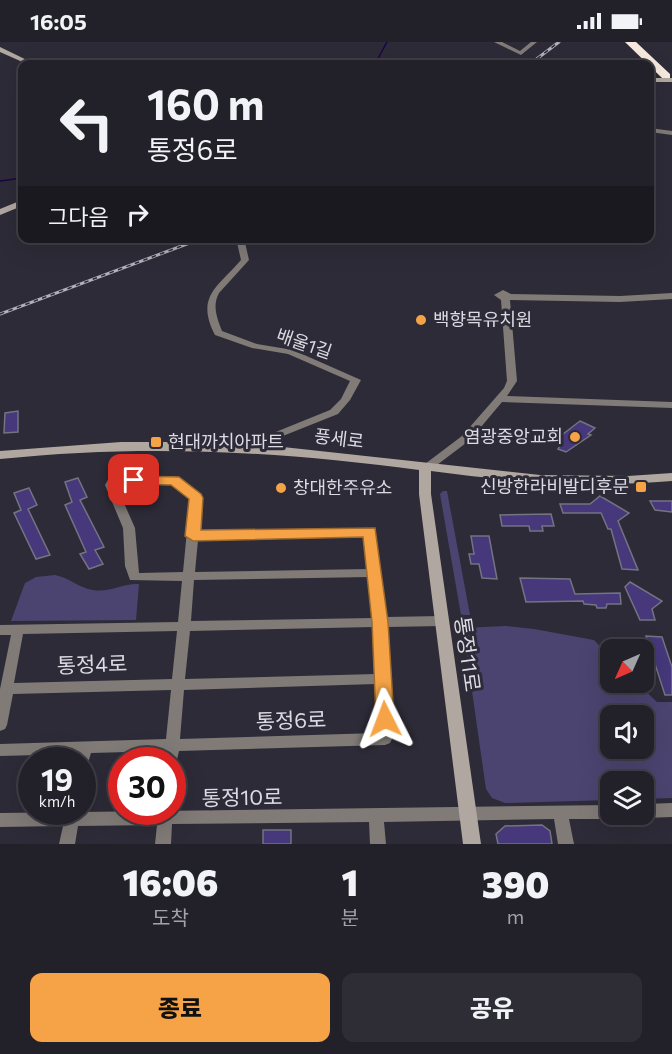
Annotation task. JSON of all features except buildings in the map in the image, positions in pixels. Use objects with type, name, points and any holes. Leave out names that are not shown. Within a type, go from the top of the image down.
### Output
[{"type":"highway","points":[[622,42],[630,53],[641,60]]},
{"type":"highway","points":[[630,42],[644,60]]},
{"type":"highway","points":[[654,68],[671,78]]},
{"type":"street","points":[[497,42],[520,53],[534,42]]},
{"type":"street","points":[[0,49],[23,60]]},
{"type":"street","points":[[654,78],[671,78]]},
{"type":"street","points":[[654,131],[672,133]]},
{"type":"street","points":[[0,210],[18,202]]},
{"type":"street","name":"배울1길","points":[[241,243],[245,260],[213,292],[210,314],[218,333],[255,346],[290,352],[356,380],[345,400],[334,412],[244,448]]},
{"type":"street","points":[[425,469],[466,438],[503,399],[512,381],[507,298],[620,299],[672,296]]},
{"type":"street","points":[[503,399],[672,405]]},
{"type":"street","name":"풍세로","points":[[0,455],[185,446],[324,454],[425,469],[530,479],[672,477]]},
{"type":"street","points":[[0,460],[15,453]]},
{"type":"street","name":"통정11로","points":[[425,469],[425,494],[472,844]]},
{"type":"street","points":[[96,754],[173,745],[185,627],[189,577],[196,498],[174,480],[113,481],[110,485],[130,534],[129,559],[134,577],[189,577],[375,573]]},
{"type":"street","name":"통정6로","points":[[173,745],[386,739],[380,622],[370,532],[193,536]]},
{"type":"street","points":[[0,630],[442,621]]},
{"type":"street","points":[[0,724],[18,629]]},
{"type":"street","points":[[179,683],[383,679]]},
{"type":"street","name":"통정4로","points":[[7,689],[179,683]]},
{"type":"street","points":[[0,750],[18,751]]},
{"type":"street","points":[[654,811],[672,810]]},
{"type":"street","name":"통정10로","points":[[186,816],[376,817],[600,812]]},
{"type":"street","points":[[560,814],[566,844]]},
{"type":"street","points":[[376,817],[378,844]]},
{"type":"street","name":"통정10로","points":[[0,820],[18,819]]},
{"type":"street","points":[[67,844],[70,825]]},
{"type":"street","points":[[163,844],[165,825]]},
{"type":"shaded area","points":[[447,491],[470,615],[461,615],[440,494]]},
{"type":"shaded area","points":[[55,575],[99,591],[139,584],[136,620],[11,621],[25,583],[36,577]]},
{"type":"shaded area","points":[[506,626],[594,640],[600,646],[600,693],[648,693],[657,702],[672,702],[672,798],[654,799],[654,771],[600,771],[600,800],[505,803],[492,798],[486,789],[463,628]]},
{"type":"waterway","points":[[377,60],[387,42]]},
{"type":"waterway","points":[[0,181],[18,179]]},
{"type":"railway","points":[[535,60],[559,42]]},
{"type":"railway","points":[[0,314],[190,243]]},
{"type":"place","name":"백향목유치원","points":[[421,320]]},
{"type":"place","name":"염광중앙교회","points":[[575,437]]},
{"type":"place","name":"현대까치아파트","points":[[156,442]]},
{"type":"place","name":"신방한라비발디후문","points":[[641,487]]},
{"type":"place","name":"창대한주유소","points":[[281,488]]},
{"type":"route","points":[[134,480],[174,480],[196,498],[193,536],[370,532],[380,622],[385,719]]}]
